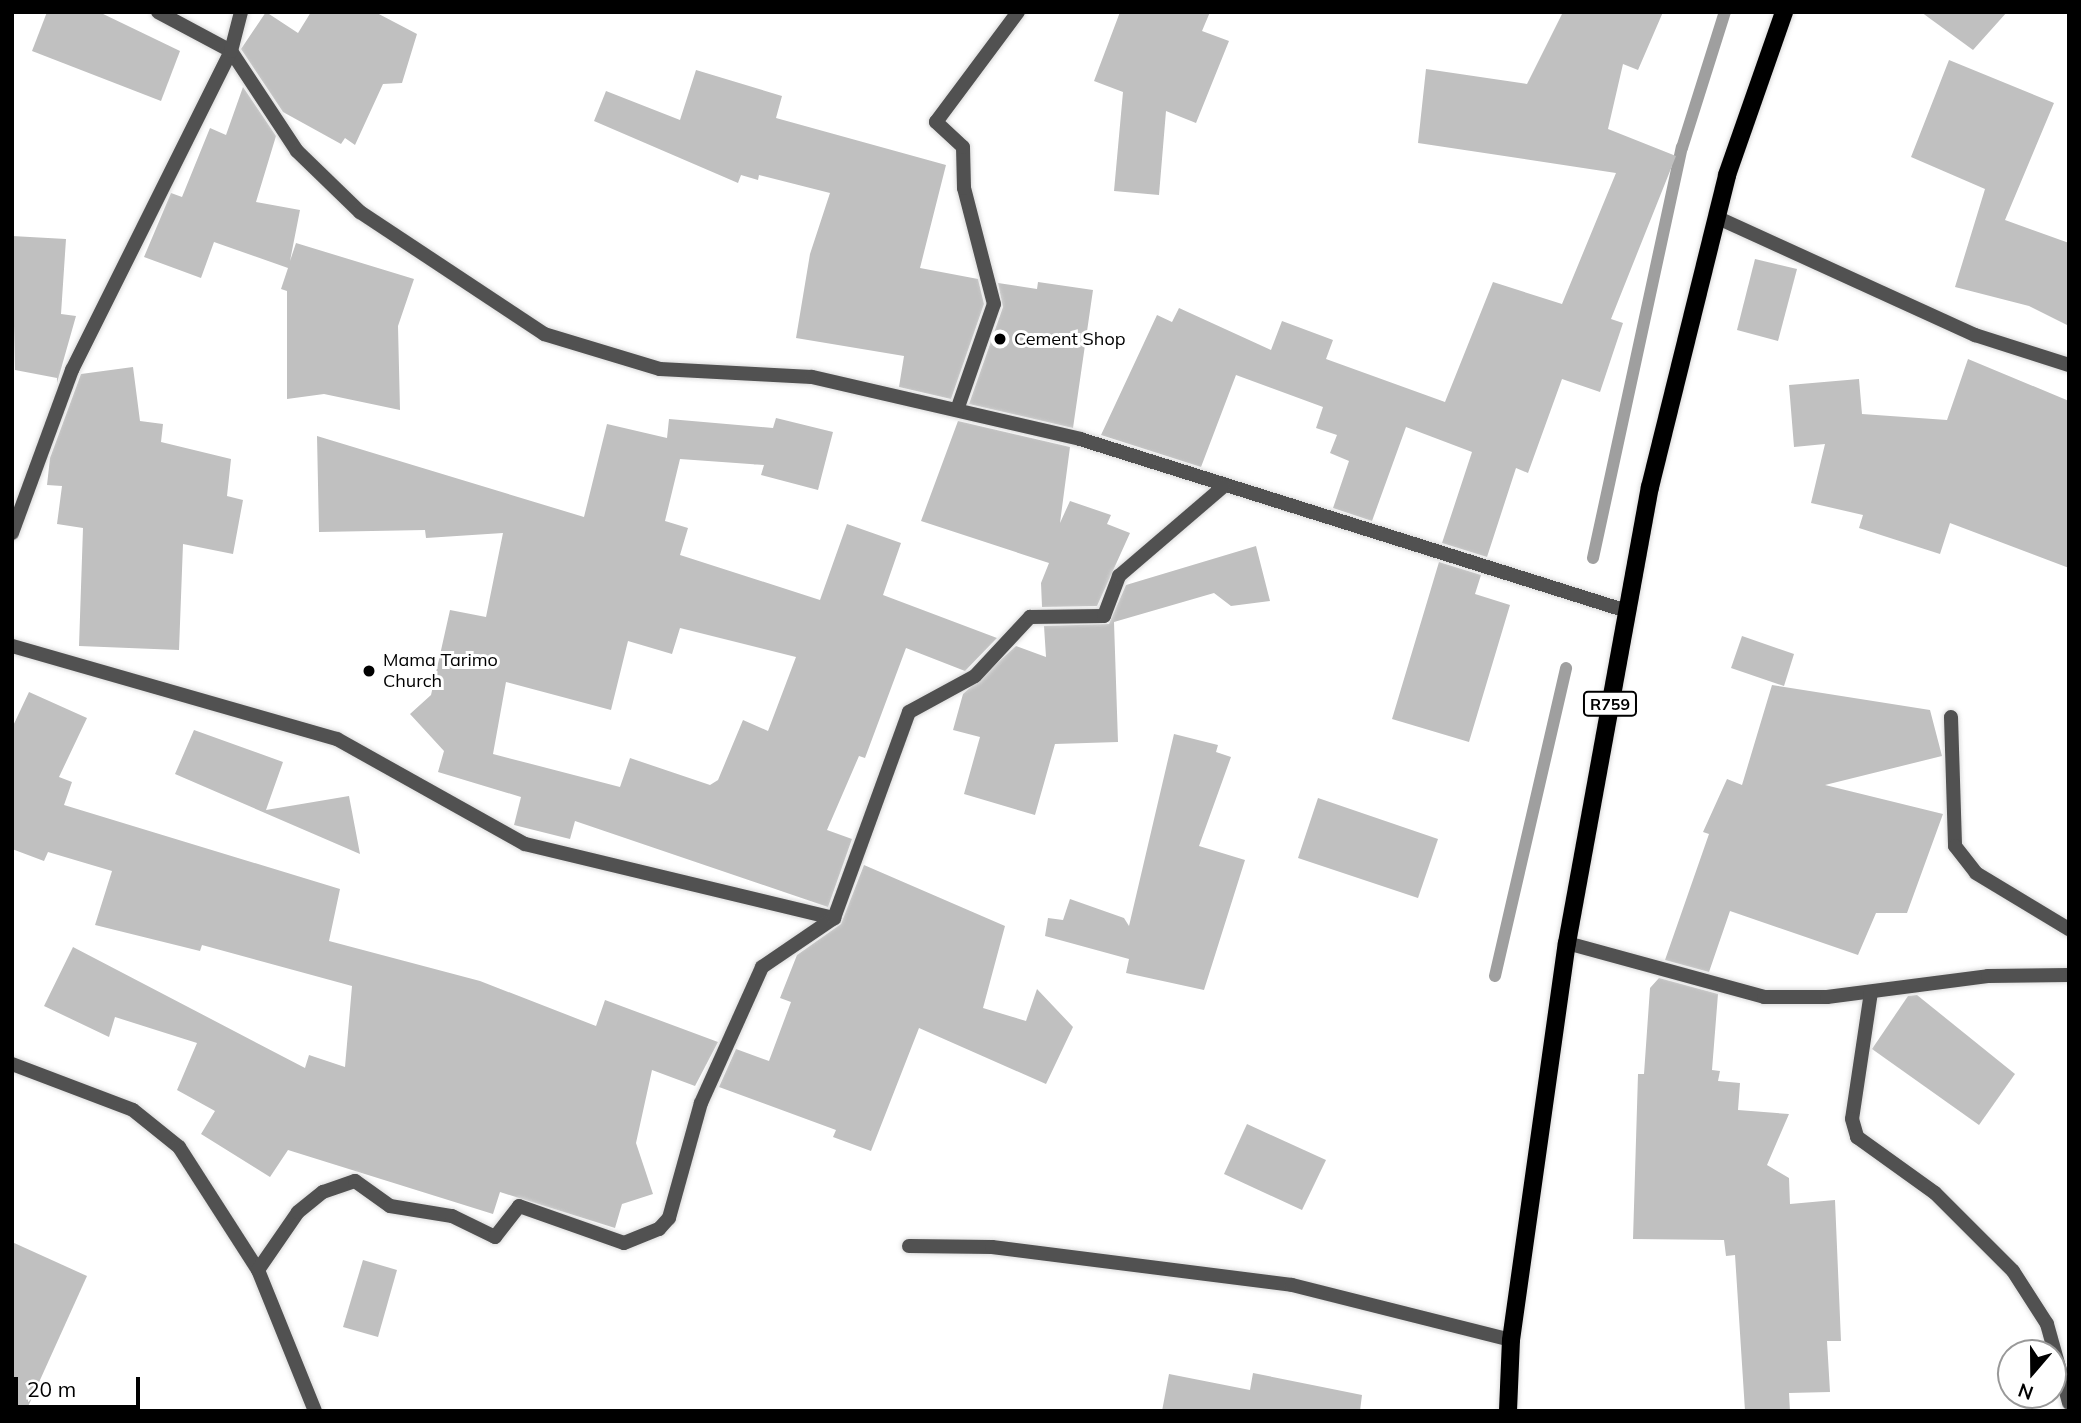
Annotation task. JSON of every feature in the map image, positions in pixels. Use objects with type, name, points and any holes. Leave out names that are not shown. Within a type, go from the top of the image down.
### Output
[{"type":"main road","name":"R759","points":[[1508,1411],[1511,1340],[1567,943],[1650,487],[1716,218],[1784,12]]},
{"type":"street","points":[[158,12],[231,51],[297,151],[360,212],[544,334],[660,369],[812,377],[1080,439],[1223,487],[1627,611]]},
{"type":"street","points":[[12,533],[72,370],[231,51],[241,12]]},
{"type":"street","points":[[957,410],[994,304],[964,188],[963,147],[936,122],[1018,12]]},
{"type":"street","points":[[1716,218],[1975,335],[2069,365]]},
{"type":"street","points":[[258,1270],[298,1212],[323,1192],[355,1181],[390,1206],[452,1216],[495,1237],[519,1206],[624,1242],[650,1234],[669,1218],[701,1103],[762,967],[834,918],[909,712],[975,676],[1030,617],[1104,616],[1119,576],[1223,487]]},
{"type":"street","points":[[12,646],[337,739],[525,844],[834,918]]},
{"type":"street","points":[[1951,717],[1955,846],[1976,873],[2069,929]]},
{"type":"street","points":[[1567,943],[1763,997],[1871,992],[1988,976],[2069,975]]},
{"type":"street","points":[[1871,992],[1852,1119],[1857,1137],[1935,1193],[2013,1271],[2047,1324],[2069,1403]]},
{"type":"street","points":[[12,1064],[133,1110],[179,1147],[258,1270],[315,1411]]},
{"type":"street","points":[[909,1246],[992,1247],[1292,1285],[1511,1340]]},
{"type":"building","points":[[47,12],[99,12],[180,51],[161,101],[32,51]]},
{"type":"building","points":[[266,12],[298,33],[311,12],[375,12],[417,34],[402,83],[383,84],[355,145],[345,138],[341,144],[283,112],[241,49]]},
{"type":"building","points":[[1120,12],[1210,12],[1202,31],[1229,41],[1196,123],[1166,111],[1159,195],[1114,191],[1123,92],[1094,81]]},
{"type":"building","points":[[1563,12],[1663,12],[1638,70],[1623,64],[1608,129],[1676,156],[1611,319],[1623,323],[1600,392],[1562,379],[1528,473],[1516,468],[1487,557],[1442,543],[1472,452],[1406,427],[1372,521],[1333,508],[1349,461],[1330,453],[1337,435],[1316,428],[1323,407],[1236,375],[1201,467],[1101,435],[1157,315],[1172,322],[1179,308],[1271,350],[1282,321],[1333,340],[1326,359],[1445,402],[1493,282],[1562,304],[1616,173],[1418,143],[1426,69],[1527,84]]},
{"type":"building","points":[[1921,12],[2007,12],[1973,50]]},
{"type":"building","points":[[1949,60],[2054,103],[2005,220],[2069,243],[2069,326],[2029,306],[1955,287],[1985,189],[1911,157]]},
{"type":"building","points":[[696,70],[782,96],[776,118],[946,165],[920,268],[978,279],[984,304],[951,399],[899,387],[904,356],[796,338],[810,254],[830,193],[759,175],[758,180],[741,175],[738,183],[594,121],[606,91],[680,120]]},
{"type":"building","points":[[243,87],[276,136],[256,202],[300,210],[290,261],[296,243],[414,279],[398,326],[400,410],[324,394],[287,399],[287,291],[281,289],[288,268],[214,242],[201,278],[144,257],[171,193],[182,197],[210,128],[226,135]]},
{"type":"building","points":[[12,236],[66,239],[61,314],[76,316],[57,383],[57,378],[15,370]]},
{"type":"building","points":[[1755,259],[1797,269],[1778,341],[1737,330]]},
{"type":"building","points":[[1038,282],[1093,290],[1073,428],[969,404],[1003,307],[998,283],[1037,289]]},
{"type":"building","points":[[1968,359],[2069,401],[2069,568],[1950,523],[1940,554],[1859,528],[1863,515],[1811,503],[1825,444],[1794,447],[1789,385],[1859,379],[1862,414],[1947,420]]},
{"type":"building","points":[[133,367],[140,421],[163,424],[161,442],[231,459],[227,496],[243,500],[233,554],[183,544],[179,650],[79,646],[83,528],[57,524],[62,486],[47,485],[50,458],[81,374]]},
{"type":"building","points":[[776,418],[833,432],[818,490],[761,475],[764,465],[680,459],[665,521],[688,528],[680,555],[820,600],[847,524],[901,543],[883,595],[997,638],[965,671],[906,648],[865,758],[859,756],[827,830],[852,839],[828,907],[575,821],[570,839],[514,825],[521,797],[438,772],[444,751],[410,714],[431,695],[450,610],[486,617],[503,533],[426,538],[425,530],[319,532],[317,436],[584,517],[607,424],[667,438],[669,419],[773,428]],"holes":[[[680,628],[796,657],[768,731],[743,720],[718,780],[710,785],[630,758],[620,787],[493,754],[506,682],[611,710],[628,641],[672,654]]]},
{"type":"building","points":[[958,421],[1070,447],[1060,523],[1070,501],[1111,515],[1107,524],[1130,533],[1097,606],[1042,607],[1041,583],[1049,563],[921,521]]},
{"type":"building","points":[[1256,546],[1270,601],[1231,606],[1214,593],[1114,622],[1118,742],[1055,744],[1035,815],[964,794],[980,737],[953,730],[963,694],[1016,646],[1046,657],[1044,626],[1109,624],[1126,585]]},
{"type":"building","points":[[1439,562],[1481,575],[1475,594],[1510,605],[1469,742],[1392,719]]},
{"type":"building","points":[[1742,636],[1794,654],[1784,686],[1731,668]]},
{"type":"building","points":[[1772,685],[1930,710],[1942,756],[1825,785],[1943,814],[1907,913],[1876,913],[1858,955],[1730,911],[1709,972],[1665,960],[1709,834],[1703,832],[1727,779],[1742,785]]},
{"type":"building","points":[[29,692],[87,718],[59,777],[72,782],[64,805],[340,889],[329,941],[480,981],[596,1026],[605,1000],[718,1042],[695,1086],[652,1070],[636,1143],[653,1194],[622,1204],[615,1228],[500,1192],[493,1214],[288,1150],[270,1177],[201,1134],[215,1111],[177,1090],[197,1043],[115,1017],[109,1037],[44,1006],[73,947],[305,1068],[309,1055],[345,1067],[352,986],[202,945],[200,951],[95,925],[112,871],[48,852],[44,861],[12,849],[12,728]]},
{"type":"building","points":[[194,730],[283,762],[266,810],[349,796],[360,854],[175,774]]},
{"type":"building","points":[[1174,734],[1218,745],[1216,752],[1231,757],[1199,846],[1245,860],[1204,990],[1126,973],[1129,959],[1045,936],[1048,918],[1063,920],[1070,899],[1124,918],[1129,926]]},
{"type":"building","points":[[1318,798],[1438,839],[1418,898],[1298,858]]},
{"type":"building","points":[[864,865],[1005,926],[983,1008],[1026,1021],[1037,989],[1073,1027],[1046,1084],[919,1028],[871,1151],[833,1137],[836,1130],[719,1087],[736,1049],[769,1061],[791,1002],[780,998],[797,955],[841,924]]},
{"type":"building","points":[[1659,978],[1718,994],[1712,1070],[1720,1071],[1718,1081],[1740,1083],[1738,1110],[1789,1114],[1767,1165],[1789,1178],[1790,1204],[1835,1200],[1841,1341],[1827,1341],[1830,1392],[1789,1393],[1790,1411],[1745,1411],[1735,1255],[1726,1256],[1724,1240],[1633,1239],[1638,1074],[1644,1074],[1650,988]]},
{"type":"building","points":[[1917,995],[2015,1074],[1979,1125],[1872,1049],[1908,996]]},
{"type":"building","points":[[1247,1124],[1326,1160],[1302,1210],[1224,1174]]},
{"type":"building","points":[[12,1242],[87,1276],[26,1411],[12,1411]]},
{"type":"building","points":[[363,1260],[397,1270],[378,1337],[343,1327]]},
{"type":"building","points":[[1253,1373],[1362,1395],[1360,1411],[1162,1411],[1169,1374],[1250,1390]]},
{"type":"waterway","points":[[1593,558],[1682,148],[1725,12]]},
{"type":"waterway","points":[[1495,976],[1566,668]]},
{"type":"place","name":"Cement Shop","points":[[1000,339]]},
{"type":"place","name":"Mama Tarimo Church","points":[[369,671]]}]
